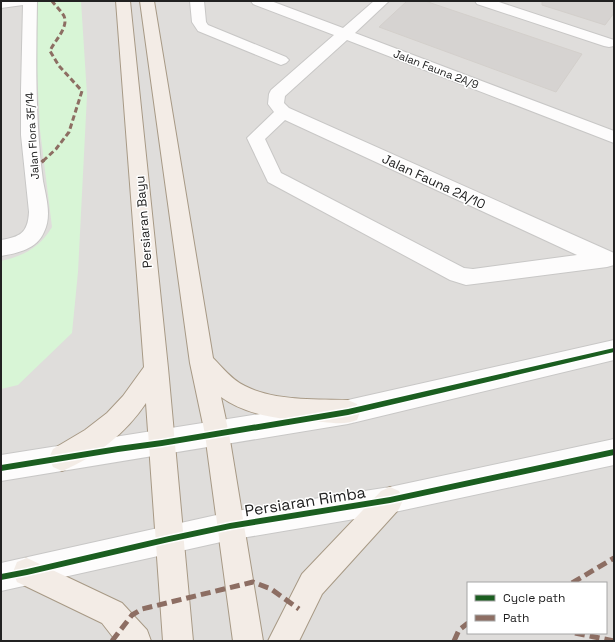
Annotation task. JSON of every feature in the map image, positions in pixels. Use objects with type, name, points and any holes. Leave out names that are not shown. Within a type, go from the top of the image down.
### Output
[{"type":"main road","name":"Persiaran Bayu","points":[[123,1],[156,368],[178,641]]},
{"type":"main road","points":[[147,1],[202,363],[217,434],[248,641]]},
{"type":"main road","points":[[202,363],[224,386],[246,399],[277,407],[348,412]]},
{"type":"main road","points":[[62,458],[92,439],[121,416],[139,394],[156,368]]},
{"type":"main road","points":[[283,641],[312,584],[390,500]]},
{"type":"main road","points":[[14,574],[112,613],[136,641]]},
{"type":"street","points":[[1,4],[24,1]]},
{"type":"street","name":"Jalan Flora 3F/14","points":[[1,248],[19,244],[26,240],[34,231],[38,219],[31,156],[28,86],[30,1]]},
{"type":"street","points":[[197,1],[199,22],[203,28],[281,60]]},
{"type":"street","name":"Jalan Fauna 2A/9","points":[[258,1],[614,137]]},
{"type":"street","points":[[382,1],[345,34],[280,103],[256,138],[274,177],[457,274],[466,277],[609,259]]},
{"type":"street","points":[[482,1],[609,43]]},
{"type":"street","name":"Jalan Fauna 2A/10","points":[[280,103],[609,259]]},
{"type":"street","points":[[1,468],[348,412],[614,350]]},
{"type":"street","name":"Persiaran Rimba","points":[[14,574],[230,526],[390,500],[614,452]]},
{"type":"shaded area","points":[[1,1],[614,1],[614,641],[1,641]]},
{"type":"green space","points":[[36,1],[81,1],[87,95],[78,272],[72,333],[18,385],[1,389],[1,261],[31,250],[42,240],[52,227],[40,130],[35,30]]},
{"type":"building","points":[[407,1],[425,1],[582,54],[556,92],[379,27]]},
{"type":"building","points":[[542,1],[614,1],[614,13],[605,25],[542,5]]},
{"type":"marked path","points":[[33,170],[56,149],[69,132],[82,91],[59,66],[50,51],[63,29],[65,21],[63,15],[52,1]]},
{"type":"marked path","points":[[574,582],[614,558]]},
{"type":"marked path","points":[[112,641],[132,615],[142,609],[253,582],[259,583],[271,589],[299,609]]},
{"type":"marked path","points":[[454,641],[459,630],[467,624]]},
{"type":"marked path","points":[[578,634],[614,641]]},
{"type":"cycle path","points":[[1,468],[348,412],[614,350]]},
{"type":"cycle path","points":[[1,577],[230,526],[390,500],[614,452]]}]
